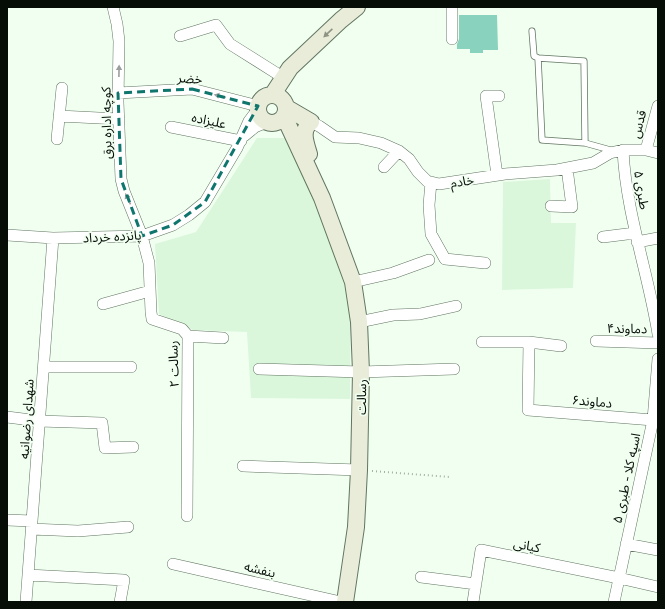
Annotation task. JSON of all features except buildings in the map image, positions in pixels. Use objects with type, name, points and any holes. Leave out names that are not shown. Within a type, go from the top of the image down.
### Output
[{"type":"main road","points":[[272,94],[279,96],[284,101],[285,112],[277,122],[267,122],[260,117],[258,108],[263,98],[272,94],[290,68],[357,7]]},
{"type":"main road","name":"خادم","points":[[285,112],[311,122]]},
{"type":"main road","name":"رسالت","points":[[285,112],[322,198],[353,282],[359,322],[361,372],[359,470],[356,527],[345,602]]},
{"type":"main road","name":"رسالت","points":[[311,122],[306,126],[304,132],[310,156],[320,181],[322,198]]},
{"type":"street","name":"کوچه اداره برق","points":[[113,7],[119,41],[118,93],[121,179],[124,192],[142,236]]},
{"type":"street","points":[[452,7],[452,39]]},
{"type":"street","points":[[180,36],[216,25],[230,44],[284,78]]},
{"type":"street","points":[[57,139],[58,116],[62,88]]},
{"type":"street","name":"خضر","points":[[118,93],[192,89],[258,108]]},
{"type":"street","points":[[497,175],[486,96],[499,96]]},
{"type":"street","name":"قدس","points":[[646,150],[658,106]]},
{"type":"street","name":"پانزده خرداد","points":[[7,235],[53,238],[142,236],[173,225],[189,216],[205,202],[242,139],[249,121],[258,108]]},
{"type":"street","points":[[58,116],[119,118]]},
{"type":"street","name":"پانزده خرداد","points":[[242,139],[255,127],[267,122]]},
{"type":"street","name":"خادم","points":[[311,122],[335,137],[359,138],[381,143],[399,151],[409,159],[418,172],[427,181],[439,184],[497,175],[567,168],[593,163],[610,153],[620,151],[646,150],[658,153]]},
{"type":"street","name":"علیزاده","points":[[171,127],[242,139]]},
{"type":"street","points":[[384,168],[399,151]]},
{"type":"street","name":"طبری ۵","points":[[620,151],[636,237]]},
{"type":"street","points":[[551,206],[572,207],[567,168]]},
{"type":"street","points":[[431,182],[429,205],[431,234],[445,259],[485,263]]},
{"type":"street","name":"رسالت ۲","points":[[142,236],[149,263],[152,319],[182,329],[188,336],[186,516]]},
{"type":"street","points":[[603,237],[658,238]]},
{"type":"street","points":[[636,237],[658,328]]},
{"type":"street","name":"شهدای رضوانیه","points":[[26,602],[53,238]]},
{"type":"street","points":[[353,282],[393,273],[429,260]]},
{"type":"street","points":[[103,304],[150,291]]},
{"type":"street","points":[[359,322],[393,315],[420,314],[456,306]]},
{"type":"street","points":[[188,336],[223,338]]},
{"type":"street","name":"دماوند۴","points":[[596,341],[658,343]]},
{"type":"street","points":[[482,342],[529,342],[561,346]]},
{"type":"street","name":"دماوند۶","points":[[529,342],[528,410],[653,420]]},
{"type":"street","name":"اسپه کلا - طبری ۵","points":[[614,602],[653,420],[658,359]]},
{"type":"street","points":[[44,367],[131,367]]},
{"type":"street","points":[[260,369],[361,372],[454,369]]},
{"type":"street","points":[[7,417],[39,421],[102,423],[105,448],[133,447]]},
{"type":"street","points":[[243,466],[359,470]]},
{"type":"street","points":[[7,520],[78,531],[128,526]]},
{"type":"street","points":[[626,544],[658,550]]},
{"type":"street","name":"کیانی","points":[[474,602],[481,550],[619,578]]},
{"type":"street","name":"بنفشه","points":[[173,564],[341,602]]},
{"type":"street","points":[[28,575],[124,580],[123,602]]},
{"type":"street","points":[[421,577],[476,584]]},
{"type":"street","points":[[619,578],[658,587]]},
{"type":"lane","points":[[532,30],[534,56],[538,58],[584,61],[586,143]]},
{"type":"lane","points":[[538,58],[542,140],[586,143],[620,151]]},
{"type":"path","points":[[359,470],[450,477]]},
{"type":"highlighted area","points":[[192,89],[258,106],[205,202],[173,225],[142,236],[121,179],[118,93]]},
{"type":"shaded area","points":[[257,138],[294,138],[351,293],[350,399],[251,398],[247,332],[193,330],[159,314],[155,244],[196,232]]},
{"type":"shaded area","points":[[550,179],[551,223],[576,223],[573,288],[502,290],[503,182]]}]
